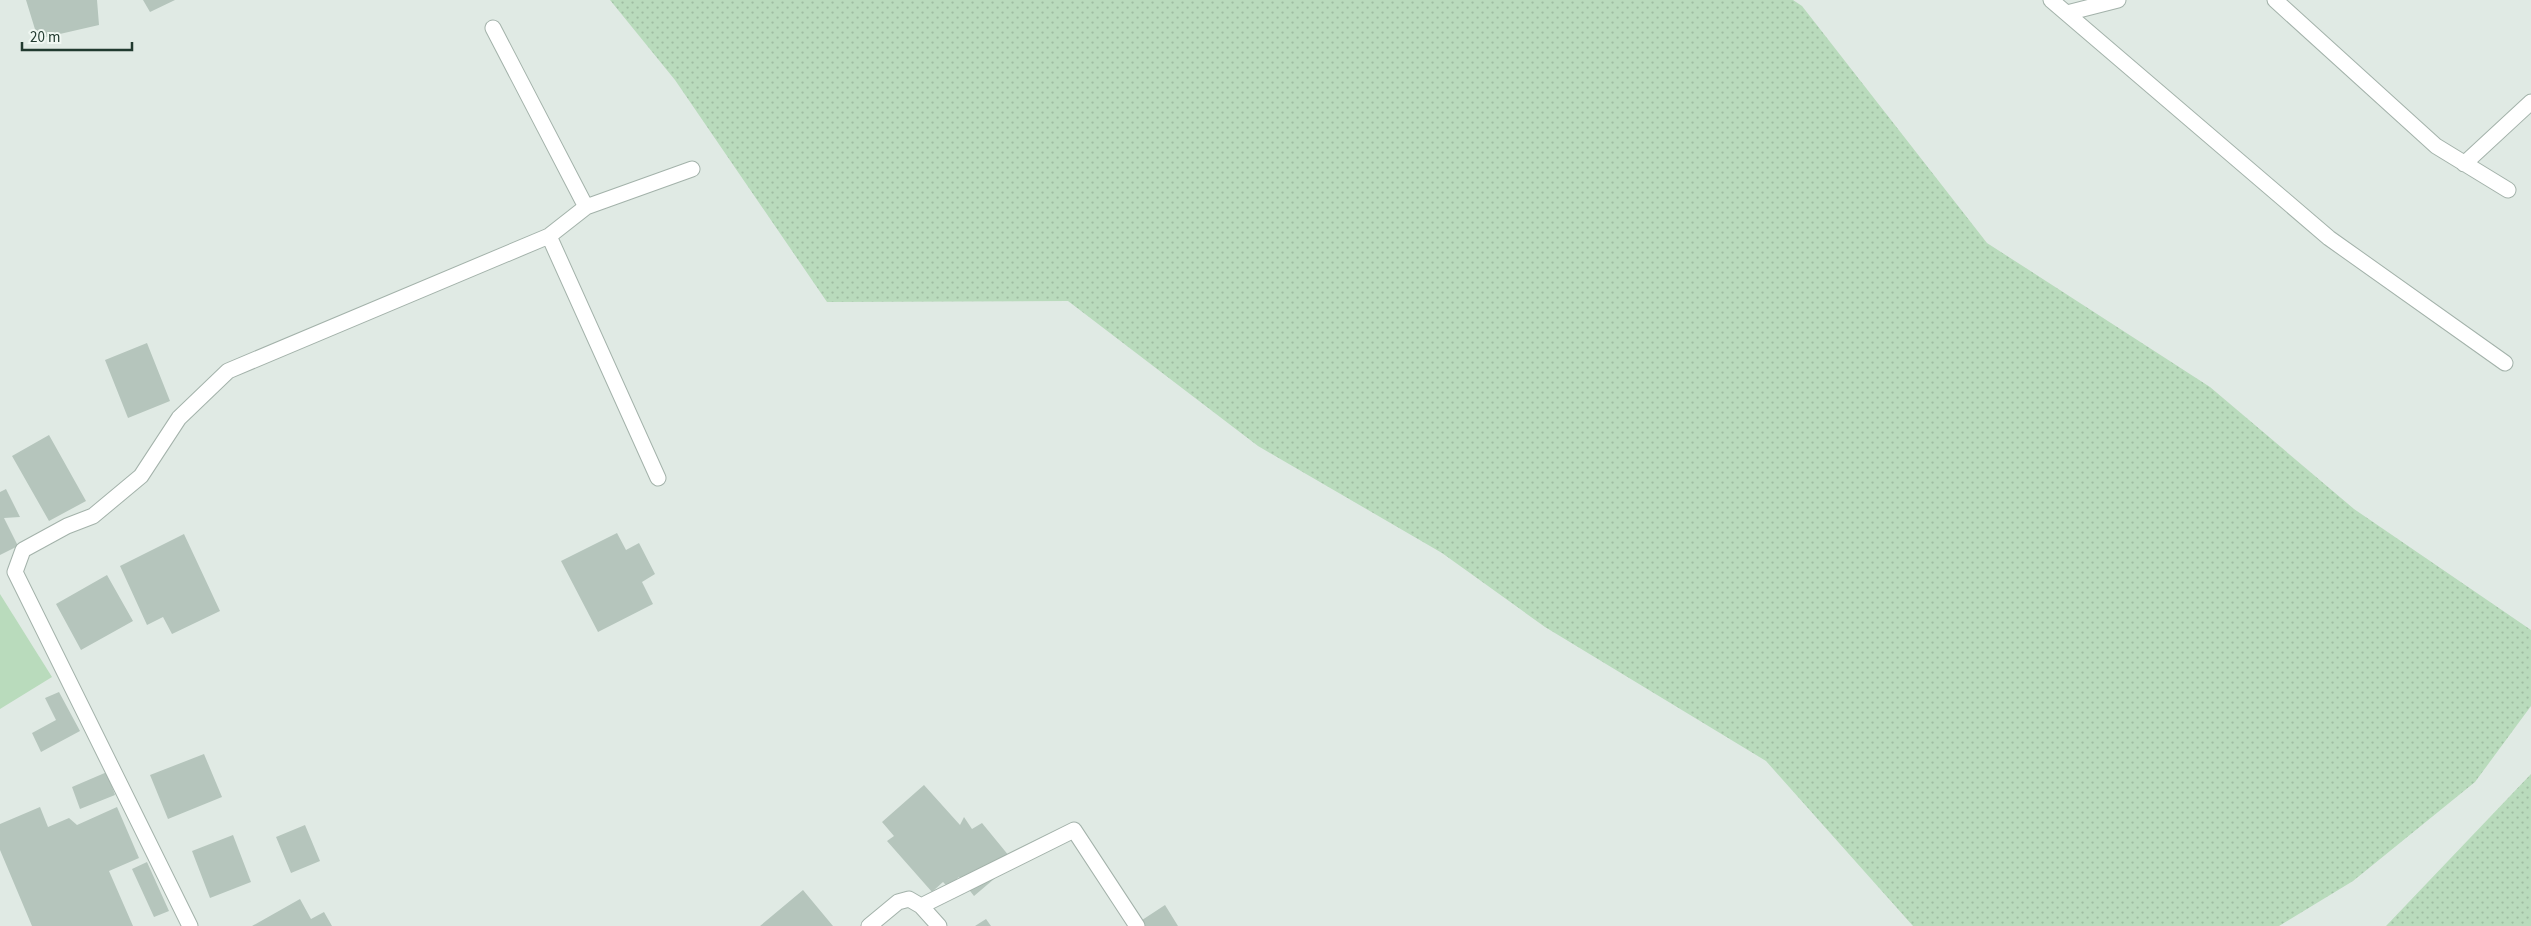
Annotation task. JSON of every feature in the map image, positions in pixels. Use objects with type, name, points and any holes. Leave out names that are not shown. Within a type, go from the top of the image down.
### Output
[{"type":"street","points":[[2052,0],[2329,238],[2505,363]]},
{"type":"street","points":[[2067,13],[2118,0]]},
{"type":"street","points":[[2275,0],[2436,146],[2508,190]]},
{"type":"street","points":[[493,28],[586,207]]},
{"type":"street","points":[[2464,164],[2531,102]]},
{"type":"street","points":[[190,926],[15,572],[22,550],[67,526],[93,516],[141,476],[180,418],[228,371],[550,236],[586,207],[692,169]]},
{"type":"street","points":[[550,236],[658,478]]},
{"type":"street","points":[[921,906],[1074,830],[1137,926]]},
{"type":"street","points":[[868,926],[898,902],[909,899],[921,906],[939,926]]},
{"type":"green space","points":[[610,0],[1793,0],[1802,6],[1987,243],[2210,387],[2354,509],[2531,630],[2531,706],[2475,782],[2353,881],[2279,926],[1913,926],[1766,761],[1545,627],[1442,553],[1258,446],[1068,301],[827,302],[675,80]]},
{"type":"green space","points":[[0,594],[52,677],[0,709]]},
{"type":"green space","points":[[2531,774],[2531,926],[2386,926]]},
{"type":"building","points":[[26,0],[97,0],[99,25],[38,39]]},
{"type":"building","points":[[143,0],[175,0],[150,12]]},
{"type":"building","points":[[147,343],[170,401],[128,418],[105,360]]},
{"type":"building","points":[[49,435],[86,501],[49,521],[12,456]]},
{"type":"building","points":[[6,489],[20,517],[4,518],[18,546],[0,555],[0,492]]},
{"type":"building","points":[[617,533],[626,550],[639,543],[655,574],[642,582],[653,604],[598,632],[561,561]]},
{"type":"building","points":[[184,534],[220,611],[172,634],[163,617],[147,625],[120,566]]},
{"type":"building","points":[[107,575],[133,621],[81,650],[56,604]]},
{"type":"building","points":[[59,692],[80,731],[41,752],[32,733],[56,720],[45,698]]},
{"type":"building","points":[[204,754],[222,797],[168,819],[150,775]]},
{"type":"building","points":[[107,772],[115,795],[80,809],[72,787]]},
{"type":"building","points":[[924,785],[960,825],[964,817],[972,829],[982,823],[1014,862],[974,896],[959,877],[948,887],[943,882],[932,892],[887,841],[894,836],[882,822]]},
{"type":"building","points":[[40,807],[48,827],[69,818],[77,825],[117,807],[139,858],[109,871],[133,926],[32,926],[0,850],[0,824]]},
{"type":"building","points":[[305,825],[320,861],[291,873],[276,837]]},
{"type":"building","points":[[233,835],[251,882],[210,898],[192,851]]},
{"type":"building","points":[[147,862],[169,911],[154,917],[132,869]]},
{"type":"building","points":[[803,890],[833,926],[760,926]]},
{"type":"building","points":[[300,899],[311,919],[324,912],[332,926],[252,926]]},
{"type":"building","points":[[1165,905],[1178,926],[1133,926]]},
{"type":"building","points":[[986,919],[991,926],[975,926]]}]
